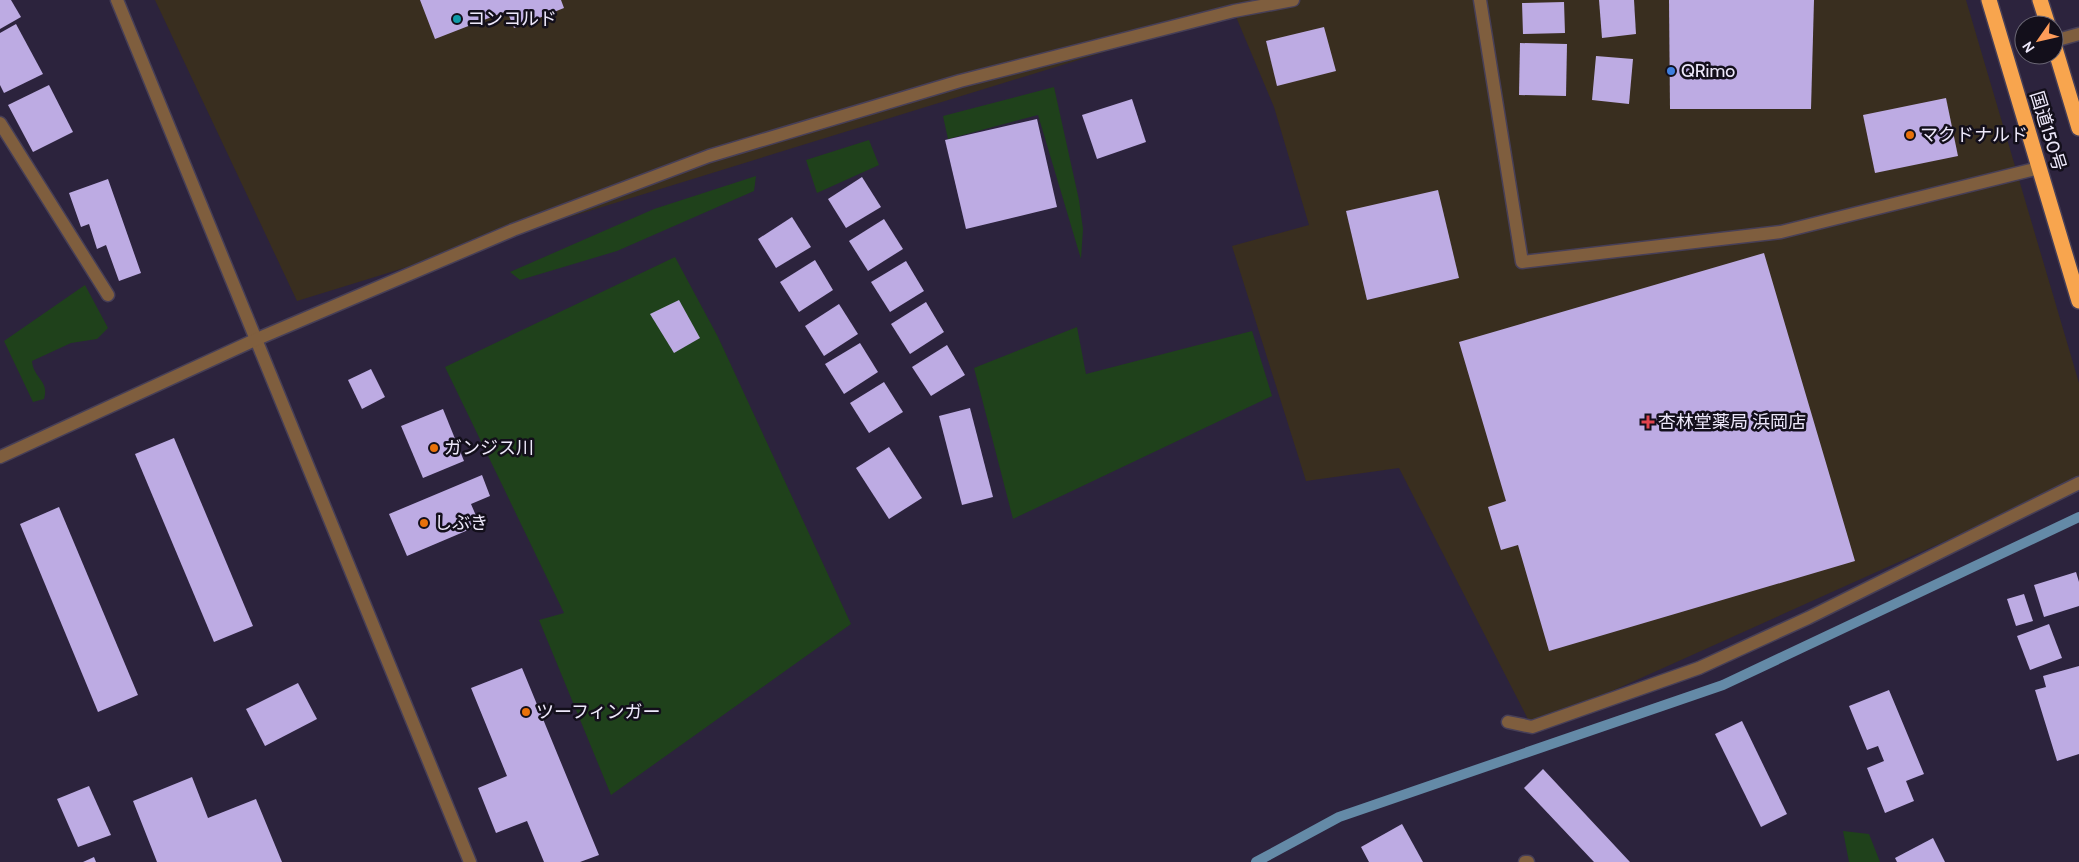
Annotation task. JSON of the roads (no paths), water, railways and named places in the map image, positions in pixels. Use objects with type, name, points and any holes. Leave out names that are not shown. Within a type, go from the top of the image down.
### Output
[{"type":"highway","name":"国道150号","points":[[1989,0],[2079,301]]},
{"type":"highway","points":[[2040,0],[2045,15]]},
{"type":"highway","name":"国道150号","points":[[2060,65],[2079,126]]},
{"type":"street","points":[[117,0],[470,862]]},
{"type":"street","points":[[0,457],[257,339],[513,230],[709,156],[960,81],[1233,6],[1293,0]]},
{"type":"street","points":[[1480,0],[1522,262],[1781,232],[2039,168]]},
{"type":"street","points":[[2064,38],[2079,34]]},
{"type":"street","points":[[0,123],[108,295]]},
{"type":"street","points":[[1508,722],[1532,727],[1700,668],[1808,618],[2079,482]]},
{"type":"waterway","points":[[1256,862],[1339,817],[1723,685],[2079,517]]},
{"type":"place","name":"コンコルド","points":[[457,19]]},
{"type":"place","name":"QRimo","points":[[1671,71]]},
{"type":"place","name":"マクドナルド","points":[[1910,135]]},
{"type":"place","name":"杏林堂薬局 浜岡店","points":[[1648,422]]},
{"type":"place","name":"ガンジス川","points":[[434,448]]},
{"type":"place","name":"しぶき","points":[[424,523]]},
{"type":"place","name":"ツーフィンガー","points":[[526,712]]}]
